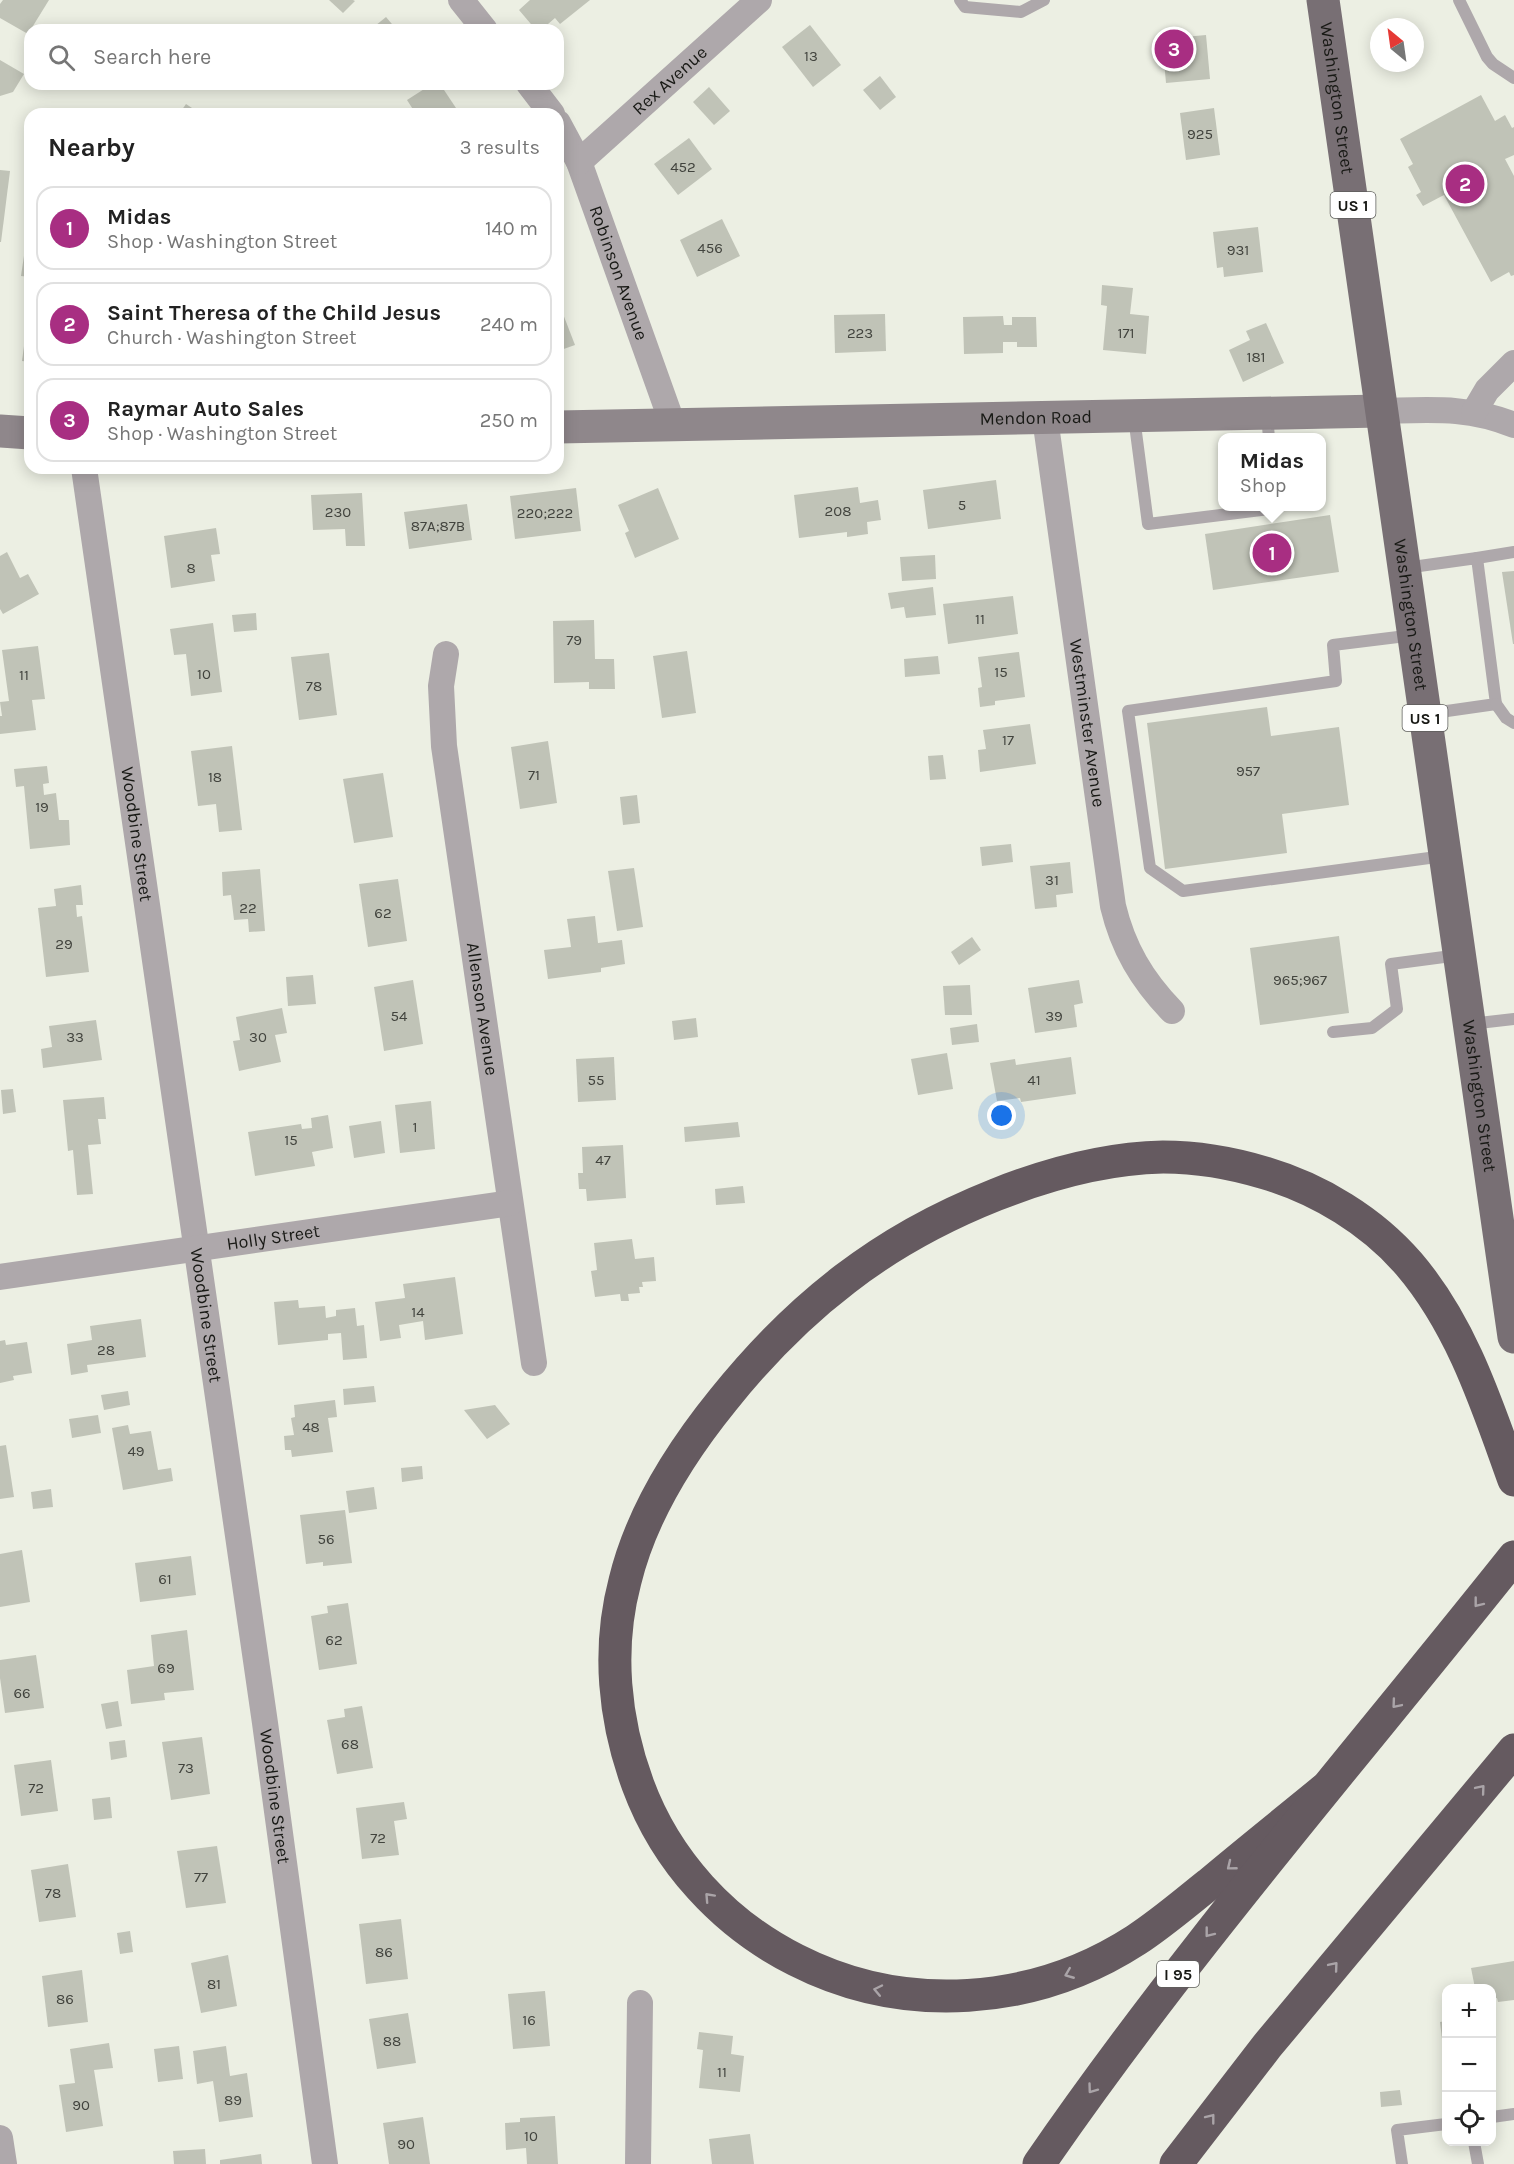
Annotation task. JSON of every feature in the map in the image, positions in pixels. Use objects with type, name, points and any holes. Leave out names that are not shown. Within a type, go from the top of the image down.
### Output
[{"type":"highway","points":[[1325,1790],[1161,1923],[1111,1954],[1065,1976],[1023,1989],[956,1996],[912,1996],[847,1982],[787,1956],[732,1919],[686,1870],[672,1852],[651,1815],[628,1756],[615,1690],[616,1648],[624,1583],[639,1539],[657,1499],[699,1431],[756,1360],[818,1301],[853,1272],[884,1251],[906,1237],[954,1213],[1033,1182],[1113,1162],[1165,1157],[1189,1158],[1258,1171],[1322,1196],[1375,1231],[1408,1262],[1446,1316],[1478,1383],[1514,1480]]},
{"type":"highway","name":"I 95","points":[[1039,2164],[1111,2062],[1181,1970],[1514,1557]]},
{"type":"highway","points":[[1176,2164],[1267,2046],[1514,1750]]},
{"type":"main road","name":"Washington Street","points":[[1323,0],[1514,1337]]},
{"type":"street","points":[[461,0],[480,24]]},
{"type":"street","name":"Rex Avenue","points":[[579,162],[759,0]]},
{"type":"street","points":[[533,90],[547,108]]},
{"type":"street","name":"Robinson Avenue","points":[[564,134],[579,162],[673,425]]},
{"type":"street","points":[[1474,412],[1487,390],[1514,363]]},
{"type":"street","name":"Mendon Road","points":[[564,428],[1134,416],[1268,425],[1381,411],[1456,410],[1474,412],[1514,425]]},
{"type":"street","name":"Westminster Avenue","points":[[1045,418],[1113,906],[1130,956],[1148,984],[1172,1011]]},
{"type":"street","points":[[0,431],[24,433]]},
{"type":"street","name":"Woodbine Street","points":[[85,474],[266,1723],[325,2164]]},
{"type":"street","name":"Allenson Avenue","points":[[446,654],[441,686],[444,746],[534,1364]]},
{"type":"street","name":"Holly Street","points":[[0,1277],[510,1203]]},
{"type":"street","points":[[638,2164],[640,2003]]},
{"type":"street","points":[[0,2138],[4,2164]]},
{"type":"lane","points":[[960,0],[965,7],[1021,12],[1044,0]]},
{"type":"lane","points":[[1459,0],[1487,57],[1493,64],[1514,78]]},
{"type":"lane","points":[[1134,416],[1148,524],[1252,511]]},
{"type":"lane","points":[[1404,568],[1514,552]]},
{"type":"lane","points":[[1477,558],[1496,704],[1506,718],[1514,723]]},
{"type":"lane","points":[[1413,635],[1333,645],[1336,681],[1128,711],[1150,868],[1183,891],[1445,856]]},
{"type":"lane","points":[[1425,714],[1496,704]]},
{"type":"lane","points":[[1333,1032],[1372,1028],[1397,1010],[1391,964],[1460,955]]},
{"type":"lane","points":[[1469,1024],[1514,1019]]},
{"type":"lane","points":[[1496,2116],[1514,2114]]},
{"type":"lane","points":[[1402,2164],[1397,2130],[1442,2124]]},
{"type":"lane","points":[[1475,2146],[1478,2164]]},
{"type":"building","points":[[3,0],[49,0],[34,24],[24,24],[24,32],[0,18],[0,4]]},
{"type":"building","points":[[329,0],[353,0],[355,1],[343,13]]},
{"type":"building","points":[[530,0],[590,0],[560,24],[555,18],[548,24],[531,24],[519,10]]},
{"type":"building","points":[[386,17],[392,24],[377,24]]},
{"type":"building","points":[[810,25],[841,65],[813,87],[782,47]]},
{"type":"building","points":[[1206,35],[1210,79],[1166,83],[1162,39]]},
{"type":"building","points":[[0,60],[24,74],[13,92],[0,96]]},
{"type":"building","points":[[880,76],[896,97],[880,110],[863,90]]},
{"type":"building","points":[[709,87],[730,111],[714,125],[693,102]]},
{"type":"building","points":[[423,90],[444,90],[456,108],[412,108],[407,100]]},
{"type":"building","points":[[1481,95],[1495,121],[1505,115],[1512,128],[1514,127],[1514,155],[1505,159],[1514,176],[1514,275],[1511,276],[1509,272],[1491,282],[1444,195],[1423,206],[1416,195],[1421,192],[1408,167],[1413,164],[1400,139]]},
{"type":"building","points":[[1214,108],[1220,155],[1186,160],[1180,113]]},
{"type":"building","points":[[689,138],[712,169],[678,195],[654,164]]},
{"type":"building","points":[[0,170],[10,171],[1,242],[0,242]]},
{"type":"building","points":[[722,219],[740,256],[697,277],[680,240]]},
{"type":"building","points":[[1258,227],[1263,272],[1224,277],[1223,267],[1217,268],[1213,232]]},
{"type":"building","points":[[24,256],[24,276],[21,276]]},
{"type":"building","points":[[1102,285],[1133,288],[1130,314],[1149,316],[1146,354],[1103,350],[1107,306],[1101,305]]},
{"type":"building","points":[[885,314],[886,351],[835,353],[834,315]]},
{"type":"building","points":[[1003,316],[1004,325],[1012,325],[1012,317],[1036,317],[1037,347],[1017,347],[1017,342],[1003,342],[1003,353],[964,354],[963,317]]},
{"type":"building","points":[[564,317],[575,345],[564,349]]},
{"type":"building","points":[[1266,323],[1284,363],[1243,382],[1229,350],[1250,340],[1246,331]]},
{"type":"building","points":[[996,480],[1001,519],[928,529],[923,490]]},
{"type":"building","points":[[858,487],[860,503],[878,500],[881,520],[867,522],[868,534],[847,537],[847,532],[799,538],[794,495]]},
{"type":"building","points":[[576,488],[581,531],[515,539],[510,496]]},
{"type":"building","points":[[658,488],[679,539],[635,558],[625,533],[629,531],[618,505]]},
{"type":"building","points":[[362,493],[365,546],[346,546],[345,529],[313,530],[311,495]]},
{"type":"building","points":[[467,504],[472,540],[409,549],[404,512]]},
{"type":"building","points":[[1330,515],[1339,572],[1213,590],[1205,534]]},
{"type":"building","points":[[216,528],[220,554],[211,555],[215,581],[171,588],[164,536]]},
{"type":"building","points":[[7,552],[20,578],[28,574],[39,594],[3,614],[0,609],[0,556]]},
{"type":"building","points":[[935,555],[936,579],[902,581],[900,557]]},
{"type":"building","points":[[1514,571],[1514,644],[1513,644],[1502,572]]},
{"type":"building","points":[[933,587],[936,615],[906,618],[904,607],[891,609],[888,593]]},
{"type":"building","points":[[1013,596],[1018,634],[948,644],[943,604]]},
{"type":"building","points":[[256,613],[257,630],[234,632],[232,615]]},
{"type":"building","points":[[594,620],[595,659],[614,659],[615,689],[589,689],[589,682],[554,683],[553,621]]},
{"type":"building","points":[[213,623],[222,692],[191,696],[186,654],[174,655],[170,629]]},
{"type":"building","points":[[38,646],[45,699],[32,700],[36,730],[0,734],[0,716],[2,716],[0,702],[9,701],[2,650]]},
{"type":"building","points":[[687,651],[696,713],[662,718],[653,656]]},
{"type":"building","points":[[1019,652],[1025,697],[995,701],[995,705],[980,707],[978,688],[982,687],[978,657]]},
{"type":"building","points":[[329,653],[337,715],[299,720],[291,657]]},
{"type":"building","points":[[938,656],[940,674],[905,677],[904,659]]},
{"type":"building","points":[[1267,707],[1271,736],[1339,727],[1349,805],[1282,814],[1287,853],[1165,869],[1147,723]]},
{"type":"building","points":[[1030,724],[1036,764],[980,772],[978,750],[986,749],[983,730]]},
{"type":"building","points":[[548,741],[557,803],[520,809],[511,747]]},
{"type":"building","points":[[232,746],[242,830],[219,832],[216,804],[198,806],[191,751]]},
{"type":"building","points":[[943,755],[946,779],[930,780],[928,756]]},
{"type":"building","points":[[47,766],[49,783],[43,784],[44,795],[56,793],[59,820],[69,820],[70,845],[30,849],[24,786],[16,787],[14,769]]},
{"type":"building","points":[[383,773],[393,837],[354,843],[343,779]]},
{"type":"building","points":[[637,795],[640,823],[623,825],[620,797]]},
{"type":"building","points":[[1011,844],[1013,862],[982,866],[980,847]]},
{"type":"building","points":[[1070,862],[1073,893],[1056,895],[1057,907],[1035,909],[1030,866]]},
{"type":"building","points":[[634,868],[643,927],[617,931],[608,871]]},
{"type":"building","points":[[260,869],[265,931],[249,932],[248,919],[234,920],[231,895],[223,896],[222,872]]},
{"type":"building","points":[[398,879],[407,941],[368,947],[359,884]]},
{"type":"building","points":[[81,885],[83,905],[76,905],[77,917],[82,916],[89,972],[46,977],[38,908],[56,906],[54,889]]},
{"type":"building","points":[[595,916],[598,943],[622,940],[625,964],[601,968],[601,972],[548,979],[544,950],[571,947],[567,919]]},
{"type":"building","points":[[1339,936],[1349,1013],[1260,1025],[1250,948]]},
{"type":"building","points":[[972,937],[981,950],[959,965],[951,952]]},
{"type":"building","points":[[313,975],[316,1004],[288,1006],[286,977]]},
{"type":"building","points":[[413,980],[423,1044],[384,1051],[374,987]]},
{"type":"building","points":[[1079,980],[1083,1003],[1074,1005],[1077,1027],[1035,1033],[1028,988]]},
{"type":"building","points":[[970,985],[972,1015],[945,1015],[943,986]]},
{"type":"building","points":[[282,1008],[287,1033],[275,1035],[281,1062],[239,1071],[233,1041],[240,1040],[236,1017]]},
{"type":"building","points":[[696,1018],[698,1037],[674,1040],[672,1021]]},
{"type":"building","points":[[96,1020],[102,1060],[43,1068],[41,1049],[52,1047],[49,1026]]},
{"type":"building","points":[[977,1024],[979,1042],[952,1045],[950,1028]]},
{"type":"building","points":[[947,1053],[953,1089],[918,1095],[911,1059]]},
{"type":"building","points":[[614,1057],[616,1100],[578,1102],[576,1059]]},
{"type":"building","points":[[1071,1057],[1076,1094],[1021,1102],[1020,1098],[997,1101],[990,1063],[1015,1059],[1016,1065]]},
{"type":"building","points":[[13,1089],[16,1112],[3,1114],[1,1090]]},
{"type":"building","points":[[104,1097],[106,1119],[98,1119],[101,1144],[88,1145],[93,1194],[77,1195],[73,1150],[68,1151],[63,1100]]},
{"type":"building","points":[[431,1101],[435,1149],[400,1153],[395,1105]]},
{"type":"building","points":[[328,1115],[333,1148],[312,1152],[315,1166],[255,1176],[248,1132],[301,1124],[302,1129],[312,1128],[311,1118]]},
{"type":"building","points":[[381,1121],[385,1153],[354,1158],[349,1126]]},
{"type":"building","points":[[738,1122],[740,1137],[685,1142],[684,1127]]},
{"type":"building","points":[[623,1145],[626,1198],[587,1201],[586,1189],[579,1189],[578,1173],[583,1173],[582,1147]]},
{"type":"building","points":[[743,1186],[745,1203],[716,1205],[715,1189]]},
{"type":"building","points":[[632,1239],[635,1259],[654,1257],[656,1281],[642,1282],[643,1287],[639,1287],[640,1293],[628,1294],[629,1301],[621,1301],[620,1294],[595,1297],[591,1271],[597,1270],[594,1243]]},
{"type":"building","points":[[455,1277],[463,1334],[425,1340],[423,1321],[399,1325],[401,1338],[380,1341],[375,1302],[405,1298],[403,1284]]},
{"type":"building","points":[[298,1300],[299,1308],[325,1306],[326,1318],[336,1316],[336,1310],[355,1308],[357,1326],[364,1325],[367,1358],[343,1360],[341,1333],[328,1334],[328,1340],[278,1345],[274,1302]]},
{"type":"building","points":[[141,1319],[146,1357],[87,1365],[88,1372],[71,1375],[67,1344],[92,1340],[90,1326]]},
{"type":"building","points":[[5,1340],[6,1345],[27,1342],[32,1373],[13,1376],[14,1380],[0,1383],[0,1341]]},
{"type":"building","points":[[374,1386],[376,1402],[344,1405],[343,1389]]},
{"type":"building","points":[[128,1391],[130,1405],[104,1410],[101,1395]]},
{"type":"building","points":[[335,1400],[337,1417],[328,1418],[333,1452],[292,1457],[291,1450],[285,1450],[284,1436],[294,1435],[291,1418],[295,1417],[294,1405]]},
{"type":"building","points":[[495,1405],[510,1424],[487,1439],[464,1410]]},
{"type":"building","points":[[98,1415],[101,1433],[72,1438],[69,1419]]},
{"type":"building","points":[[128,1425],[130,1434],[151,1431],[158,1470],[171,1468],[173,1481],[123,1490],[112,1428]]},
{"type":"building","points":[[6,1445],[14,1497],[0,1499],[0,1446]]},
{"type":"building","points":[[422,1466],[423,1479],[402,1482],[401,1468]]},
{"type":"building","points":[[374,1487],[377,1509],[349,1513],[346,1491]]},
{"type":"building","points":[[51,1489],[53,1507],[33,1509],[31,1492]]},
{"type":"building","points":[[345,1510],[352,1563],[323,1566],[323,1562],[306,1564],[300,1515]]},
{"type":"building","points":[[22,1550],[30,1602],[0,1607],[0,1554]]},
{"type":"building","points":[[191,1556],[196,1595],[140,1602],[135,1563]]},
{"type":"building","points":[[348,1603],[357,1664],[319,1670],[311,1616],[328,1613],[327,1606]]},
{"type":"building","points":[[187,1630],[194,1690],[164,1693],[165,1700],[131,1704],[127,1670],[154,1666],[151,1635]]},
{"type":"building","points":[[36,1655],[44,1708],[5,1713],[0,1660]]},
{"type":"building","points":[[118,1701],[122,1726],[106,1729],[101,1704]]},
{"type":"building","points":[[362,1706],[373,1768],[337,1774],[327,1720],[345,1717],[344,1709]]},
{"type":"building","points":[[202,1737],[210,1794],[171,1800],[162,1742]]},
{"type":"building","points":[[125,1740],[127,1757],[111,1760],[109,1742]]},
{"type":"building","points":[[51,1760],[58,1811],[21,1816],[14,1765]]},
{"type":"building","points":[[110,1797],[112,1818],[94,1820],[92,1799]]},
{"type":"building","points":[[404,1802],[407,1819],[394,1821],[399,1855],[362,1859],[356,1808]]},
{"type":"building","points":[[217,1846],[226,1903],[186,1908],[177,1851]]},
{"type":"building","points":[[68,1864],[76,1917],[39,1922],[31,1870]]},
{"type":"building","points":[[401,1919],[408,1979],[366,1984],[359,1924]]},
{"type":"building","points":[[130,1931],[133,1952],[120,1954],[117,1933]]},
{"type":"building","points":[[228,1955],[237,2006],[201,2013],[191,1963]]},
{"type":"building","points":[[1514,1961],[1514,2000],[1498,2002],[1496,1984],[1474,1984],[1471,1968]]},
{"type":"building","points":[[82,1970],[88,2022],[48,2027],[42,1976]]},
{"type":"building","points":[[545,1991],[550,2046],[513,2049],[508,1994]]},
{"type":"building","points":[[408,2013],[416,2063],[377,2069],[369,2019]]},
{"type":"building","points":[[699,2032],[733,2036],[731,2054],[744,2056],[740,2092],[699,2088],[703,2050],[697,2049]]},
{"type":"building","points":[[109,2043],[113,2068],[94,2070],[103,2126],[66,2132],[59,2085],[75,2083],[70,2049]]},
{"type":"building","points":[[179,2046],[183,2079],[158,2082],[154,2049]]},
{"type":"building","points":[[226,2046],[230,2076],[247,2073],[253,2117],[219,2122],[213,2081],[197,2084],[193,2051]]},
{"type":"building","points":[[1400,2090],[1402,2105],[1381,2107],[1380,2092]]},
{"type":"building","points":[[555,2116],[558,2164],[527,2164],[526,2148],[506,2150],[505,2123],[520,2122],[520,2118]]},
{"type":"building","points":[[423,2117],[430,2164],[389,2164],[383,2123]]},
{"type":"building","points":[[750,2134],[754,2164],[712,2164],[709,2139]]},
{"type":"building","points":[[205,2149],[206,2164],[174,2164],[173,2151]]},
{"type":"building","points":[[261,2154],[262,2164],[220,2164],[220,2160]]},
{"type":"place","name":"Raymar Auto Sales","points":[[1174,49]]},
{"type":"place","name":"Saint Theresa of the Child Jesus","points":[[1465,184]]},
{"type":"place","name":"Midas","points":[[1272,553]]}]
